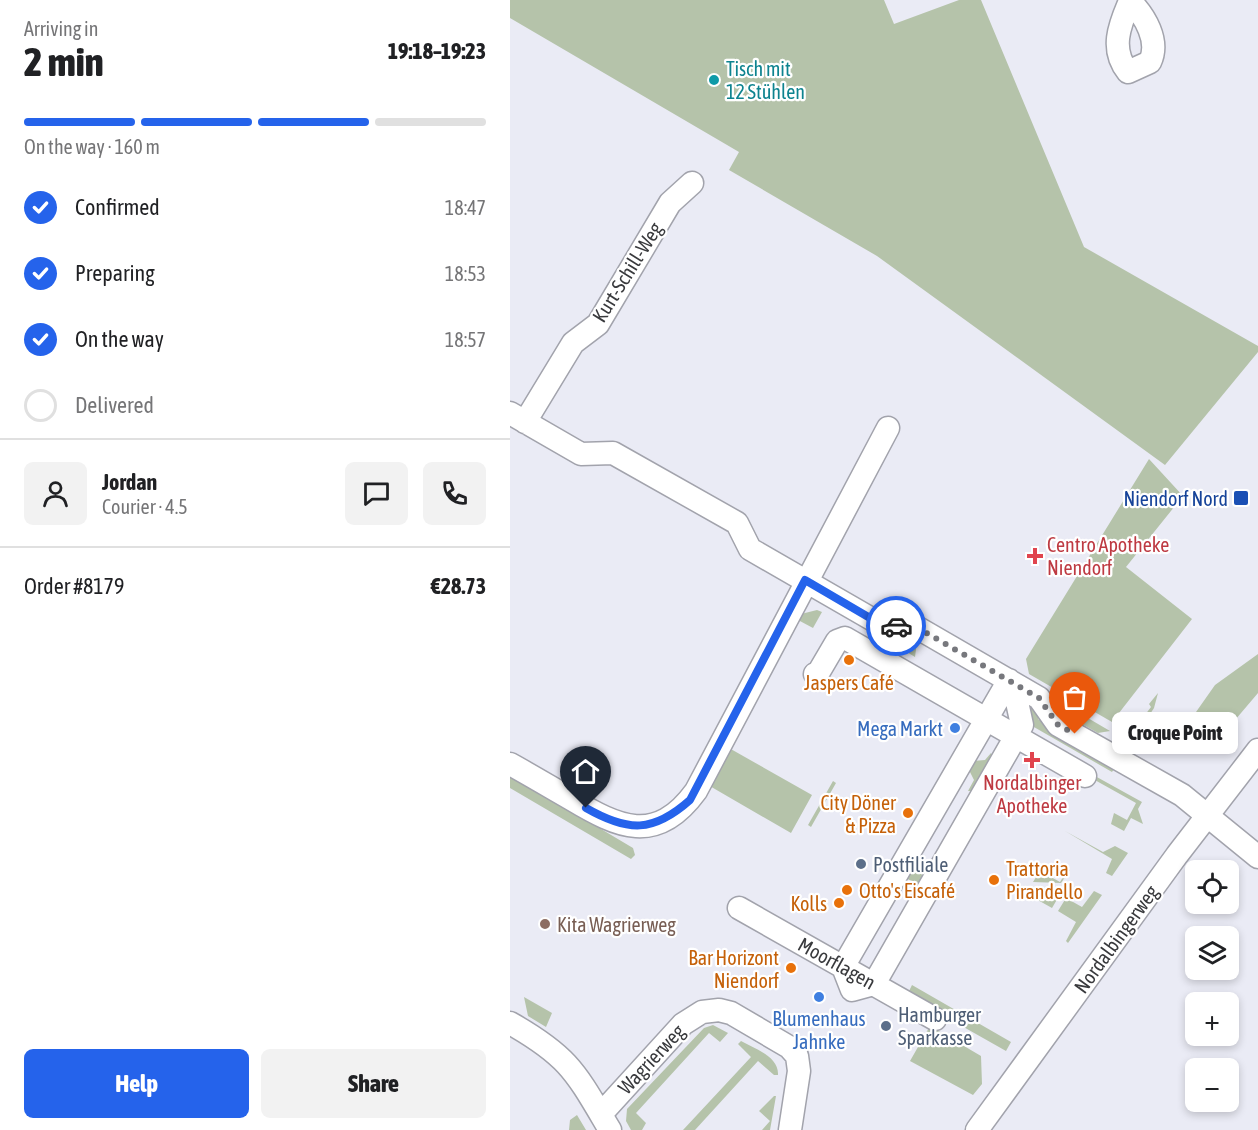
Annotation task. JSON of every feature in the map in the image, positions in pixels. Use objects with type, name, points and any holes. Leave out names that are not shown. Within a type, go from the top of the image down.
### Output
[{"type":"street","name":"Kurt-Schill-Weg","points":[[518,417],[573,343],[598,324],[670,203],[692,183]]},
{"type":"street","points":[[518,417],[581,454],[613,453],[736,524],[750,549],[882,625],[918,628],[1009,680],[1039,698],[1058,725],[1182,795],[1258,857]]},
{"type":"street","points":[[510,764],[617,824],[643,826],[669,816],[696,791],[805,580],[888,428]]},
{"type":"street","points":[[824,668],[837,641],[845,638],[1086,776]]},
{"type":"street","points":[[843,967],[1009,680]]},
{"type":"street","points":[[874,984],[1022,725],[1017,702]]},
{"type":"street","name":"Nordalbingerweg","points":[[977,1130],[1258,750]]},
{"type":"street","name":"Moorflagen","points":[[739,908],[935,1019]]},
{"type":"street","name":"Wagrierweg","points":[[510,1023],[559,1054],[583,1083],[605,1122],[683,1024],[702,1012],[719,1010],[731,1013],[789,1047],[797,1056],[799,1071],[789,1130]]},
{"type":"green space","points":[[510,0],[884,0],[894,24],[959,0],[981,0],[1084,247],[1258,346],[1258,352],[1165,465],[877,256],[729,170],[739,152],[510,18]]},
{"type":"green space","points":[[1149,459],[1183,496],[1126,567],[1192,619],[1112,722],[1029,674],[1026,659]]},
{"type":"green space","points":[[817,610],[822,612],[813,628],[798,620],[801,614]]},
{"type":"green space","points":[[877,634],[908,637],[917,642],[915,657]]},
{"type":"green space","points":[[1258,654],[1258,693],[1224,733],[1217,731],[1200,754],[1179,743],[1177,739],[1215,685]]},
{"type":"green space","points":[[1158,693],[1154,708],[1139,731],[1135,728],[1151,707],[1149,704]]},
{"type":"green space","points":[[1052,697],[1110,731],[1098,733],[1050,706]]},
{"type":"green space","points":[[1029,700],[1038,708],[1038,719],[1075,741],[1114,769],[1112,772],[1027,723]]},
{"type":"green space","points":[[729,748],[812,795],[791,833],[708,785]]},
{"type":"green space","points":[[991,753],[993,757],[971,791],[968,791],[974,780],[969,770],[973,761],[985,760]]},
{"type":"green space","points":[[510,775],[633,848],[635,855],[631,859],[510,788]]},
{"type":"green space","points":[[1095,776],[1142,802],[1138,809],[1143,824],[1131,818],[1124,831],[1111,824],[1114,813],[1127,820],[1136,803],[1093,779]]},
{"type":"green space","points":[[833,781],[836,783],[811,827],[808,825]]},
{"type":"green space","points":[[1065,831],[1103,852],[1115,846],[1128,853],[1112,876],[1106,873],[1112,859]]},
{"type":"green space","points":[[914,864],[928,871],[920,886],[906,878]]},
{"type":"green space","points":[[1068,869],[1070,870],[1061,883],[1033,882],[1040,871],[1060,882]]},
{"type":"green space","points":[[1029,890],[1062,891],[1052,908],[1027,894]]},
{"type":"green space","points":[[1094,891],[1102,895],[1068,943],[1066,941],[1076,922],[1058,911],[1066,898],[1082,907]]},
{"type":"green space","points":[[912,985],[1011,1042],[1006,1051],[907,995]]},
{"type":"green space","points":[[524,997],[552,1013],[546,1027],[528,1016]]},
{"type":"green space","points":[[713,1025],[728,1033],[720,1042],[709,1033],[636,1113],[646,1123],[642,1130],[631,1130],[626,1121],[627,1109],[704,1028]]},
{"type":"green space","points":[[930,1026],[981,1056],[982,1084],[973,1095],[910,1061]]},
{"type":"green space","points":[[741,1041],[770,1058],[775,1063],[778,1075],[774,1075],[758,1061],[695,1130],[683,1130],[751,1057],[738,1044]]},
{"type":"green space","points":[[776,1096],[770,1130],[762,1130],[770,1121],[759,1111]]},
{"type":"green space","points":[[577,1115],[586,1130],[569,1130],[570,1120]]},
{"type":"way so far","points":[[896,626],[918,628],[1039,698],[1058,725],[1075,734]]},
{"type":"place","name":"Tisch mit 12 Stühlen","points":[[714,80]]},
{"type":"place","name":"Niendorf Nord","points":[[1241,498]]},
{"type":"place","name":"Centro Apotheke Niendorf","points":[[1035,556]]},
{"type":"place","name":"Jaspers Café","points":[[849,660]]},
{"type":"place","name":"Mega Markt","points":[[955,728]]},
{"type":"place","name":"Croque Point","points":[[1075,734]]},
{"type":"place","name":"Nordalbinger Apotheke","points":[[1032,760]]},
{"type":"place","name":"City Döner & Pizza","points":[[908,813]]},
{"type":"place","name":"Postfiliale","points":[[861,864]]},
{"type":"place","name":"Trattoria Pirandello","points":[[994,880]]},
{"type":"place","name":"Otto's Eiscafé","points":[[847,890]]},
{"type":"place","name":"Kolls","points":[[839,903]]},
{"type":"place","name":"Kita Wagrierweg","points":[[545,924]]},
{"type":"place","name":"Bar Horizont Niendorf","points":[[791,968]]},
{"type":"place","name":"Blumenhaus Jahnke","points":[[819,997]]},
{"type":"place","name":"Hamburger Sparkasse","points":[[886,1026]]},
{"type":"route","points":[[586,808],[617,824],[643,826],[656,823],[669,816],[690,800],[805,580],[882,625],[896,626]]}]
